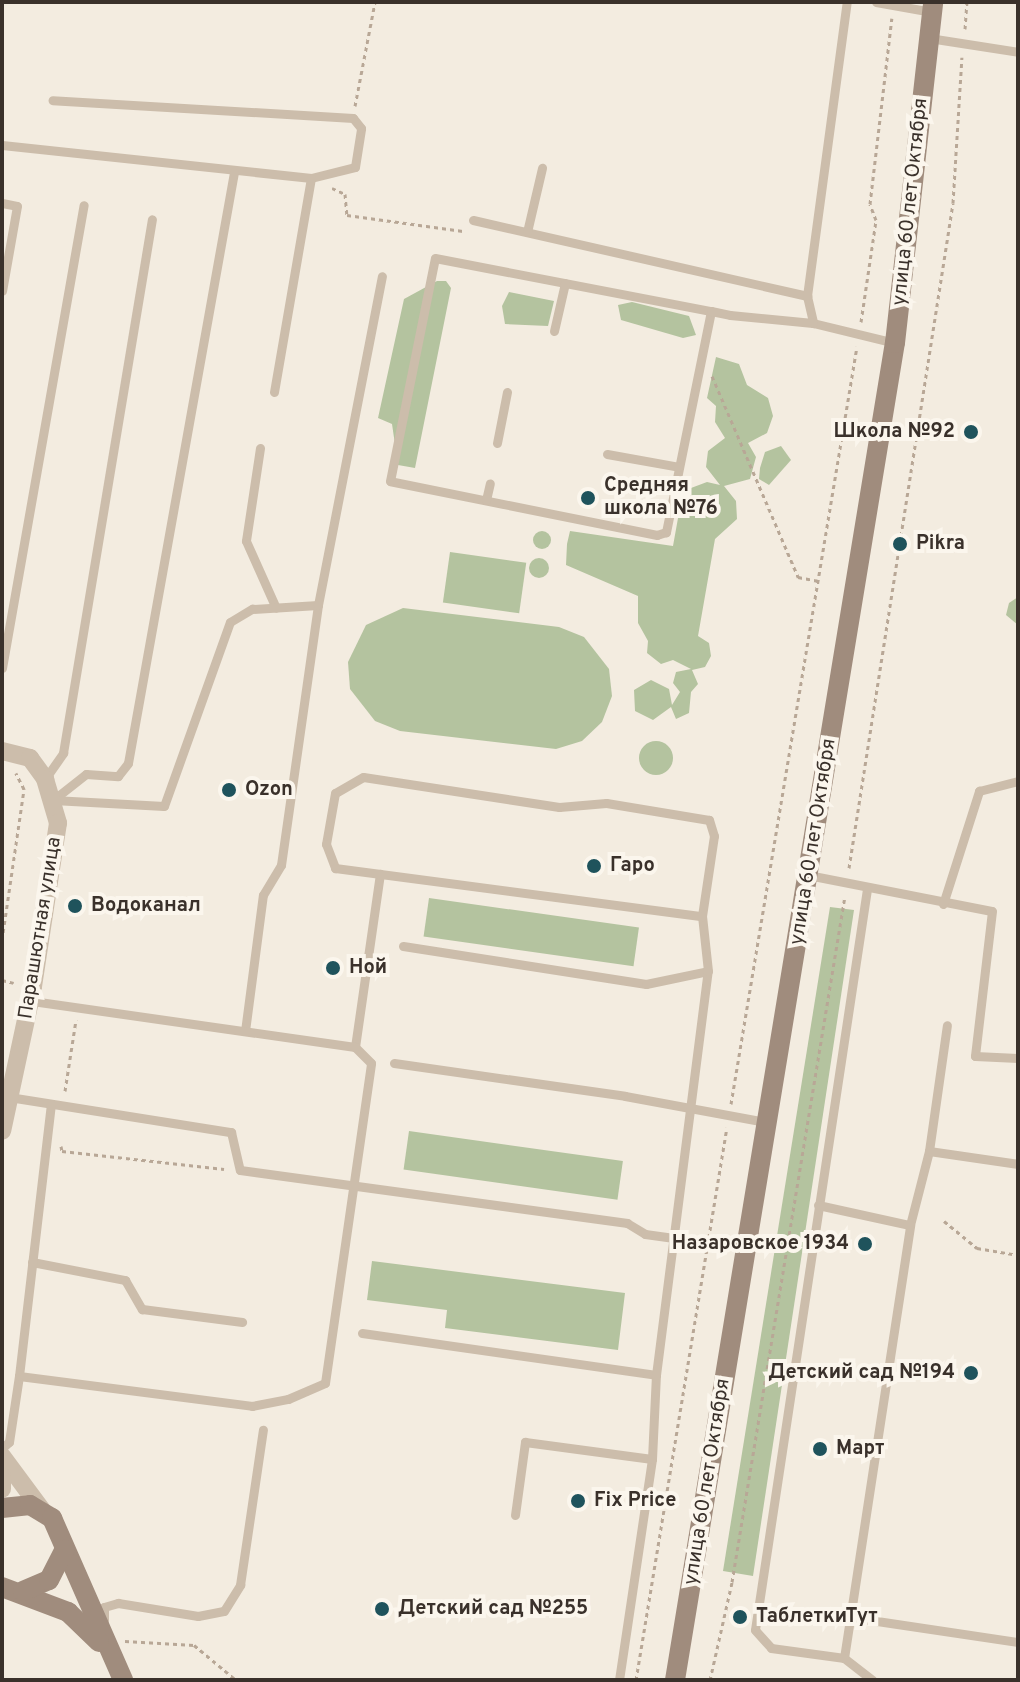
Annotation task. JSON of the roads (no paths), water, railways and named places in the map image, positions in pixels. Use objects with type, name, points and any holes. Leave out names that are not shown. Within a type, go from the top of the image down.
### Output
[{"type":"main road","name":"улица 60 лет Октября","points":[[675,1680],[895,343],[932,7]]},
{"type":"main road","points":[[2,1508],[18,1504],[42,1510],[59,1529],[64,1550],[76,1567],[111,1644],[123,1680]]},
{"type":"main road","points":[[12,1589],[49,1580],[64,1550]]},
{"type":"main road","points":[[12,1589],[68,1612],[111,1644]]},
{"type":"street","name":"Парашютная улица","points":[[2,1131],[30,1001],[58,823],[45,779],[30,758],[7,758]]},
{"type":"street","points":[[2,1456],[42,1510]]},
{"type":"street","points":[[2,1476],[2,1489]]},
{"type":"lane","points":[[813,323],[807,296],[847,2]]},
{"type":"lane","points":[[876,2],[932,7]]},
{"type":"lane","points":[[929,38],[1018,52]]},
{"type":"lane","points":[[2,145],[311,178],[355,167],[361,128],[353,118],[53,100]]},
{"type":"lane","points":[[527,232],[542,168]]},
{"type":"lane","points":[[53,800],[86,774],[118,776],[128,763],[234,172]]},
{"type":"lane","points":[[274,392],[311,178]]},
{"type":"lane","points":[[2,203],[17,206],[2,291]]},
{"type":"lane","points":[[2,668],[84,205]]},
{"type":"lane","points":[[45,779],[63,753],[152,219]]},
{"type":"lane","points":[[473,220],[807,296]]},
{"type":"lane","points":[[711,311],[666,532],[657,535],[390,481],[388,474],[430,265],[435,258],[711,311],[813,323],[895,343]]},
{"type":"lane","points":[[245,1031],[263,895],[281,865],[318,605],[382,276]]},
{"type":"lane","points":[[554,331],[565,283]]},
{"type":"lane","points":[[497,443],[507,392]]},
{"type":"lane","points":[[260,448],[246,541],[276,608]]},
{"type":"lane","points":[[607,454],[679,467]]},
{"type":"lane","points":[[486,500],[490,483]]},
{"type":"lane","points":[[53,800],[164,806],[230,622],[252,609],[318,605]]},
{"type":"lane","points":[[619,1680],[652,1459],[656,1375],[693,1110],[708,971],[702,916],[714,836],[709,820],[606,803],[559,807],[363,777],[335,793],[326,844],[335,868],[702,916]]},
{"type":"lane","points":[[943,904],[979,791],[1018,781]]},
{"type":"lane","points":[[355,1047],[380,874]]},
{"type":"lane","points":[[808,875],[943,904],[992,911],[975,1056],[1018,1058]]},
{"type":"lane","points":[[867,889],[755,1630],[771,1648],[844,1658],[872,1680]]},
{"type":"lane","points":[[403,946],[646,984],[708,971]]},
{"type":"lane","points":[[19,1376],[252,1406],[288,1399],[325,1383],[371,1063],[355,1047],[78,1011],[30,1001]]},
{"type":"lane","points":[[844,1658],[910,1225],[929,1151],[947,1025]]},
{"type":"lane","points":[[394,1063],[768,1122]]},
{"type":"lane","points":[[9,1097],[231,1132],[240,1170],[627,1223],[645,1234],[674,1238]]},
{"type":"lane","points":[[2,1448],[9,1442],[32,1262],[57,1106]]},
{"type":"lane","points":[[929,1151],[1018,1164]]},
{"type":"lane","points":[[818,1205],[910,1225]]},
{"type":"lane","points":[[32,1262],[125,1280],[142,1309],[242,1322]]},
{"type":"lane","points":[[362,1333],[656,1375]]},
{"type":"lane","points":[[111,1644],[104,1607],[118,1603],[198,1616],[224,1611],[240,1585],[263,1430]]},
{"type":"lane","points":[[515,1515],[525,1442],[652,1459]]},
{"type":"lane","points":[[850,1617],[1018,1642]]},
{"type":"place","name":"Школа №92","points":[[971,432]]},
{"type":"place","name":"Средняя школа №76","points":[[588,498]]},
{"type":"place","name":"Pikra","points":[[900,544]]},
{"type":"place","name":"Ozon","points":[[229,790]]},
{"type":"place","name":"Гаро","points":[[594,866]]},
{"type":"place","name":"Водоканал","points":[[75,906]]},
{"type":"place","name":"Ной","points":[[333,968]]},
{"type":"place","name":"Назаровское 1934","points":[[865,1244]]},
{"type":"place","name":"Детский сад №194","points":[[971,1373]]},
{"type":"place","name":"Март","points":[[820,1449]]},
{"type":"place","name":"Fix Price","points":[[578,1501]]},
{"type":"place","name":"Детский сад №255","points":[[382,1609]]},
{"type":"place","name":"ТаблеткиТут","points":[[740,1617]]}]
